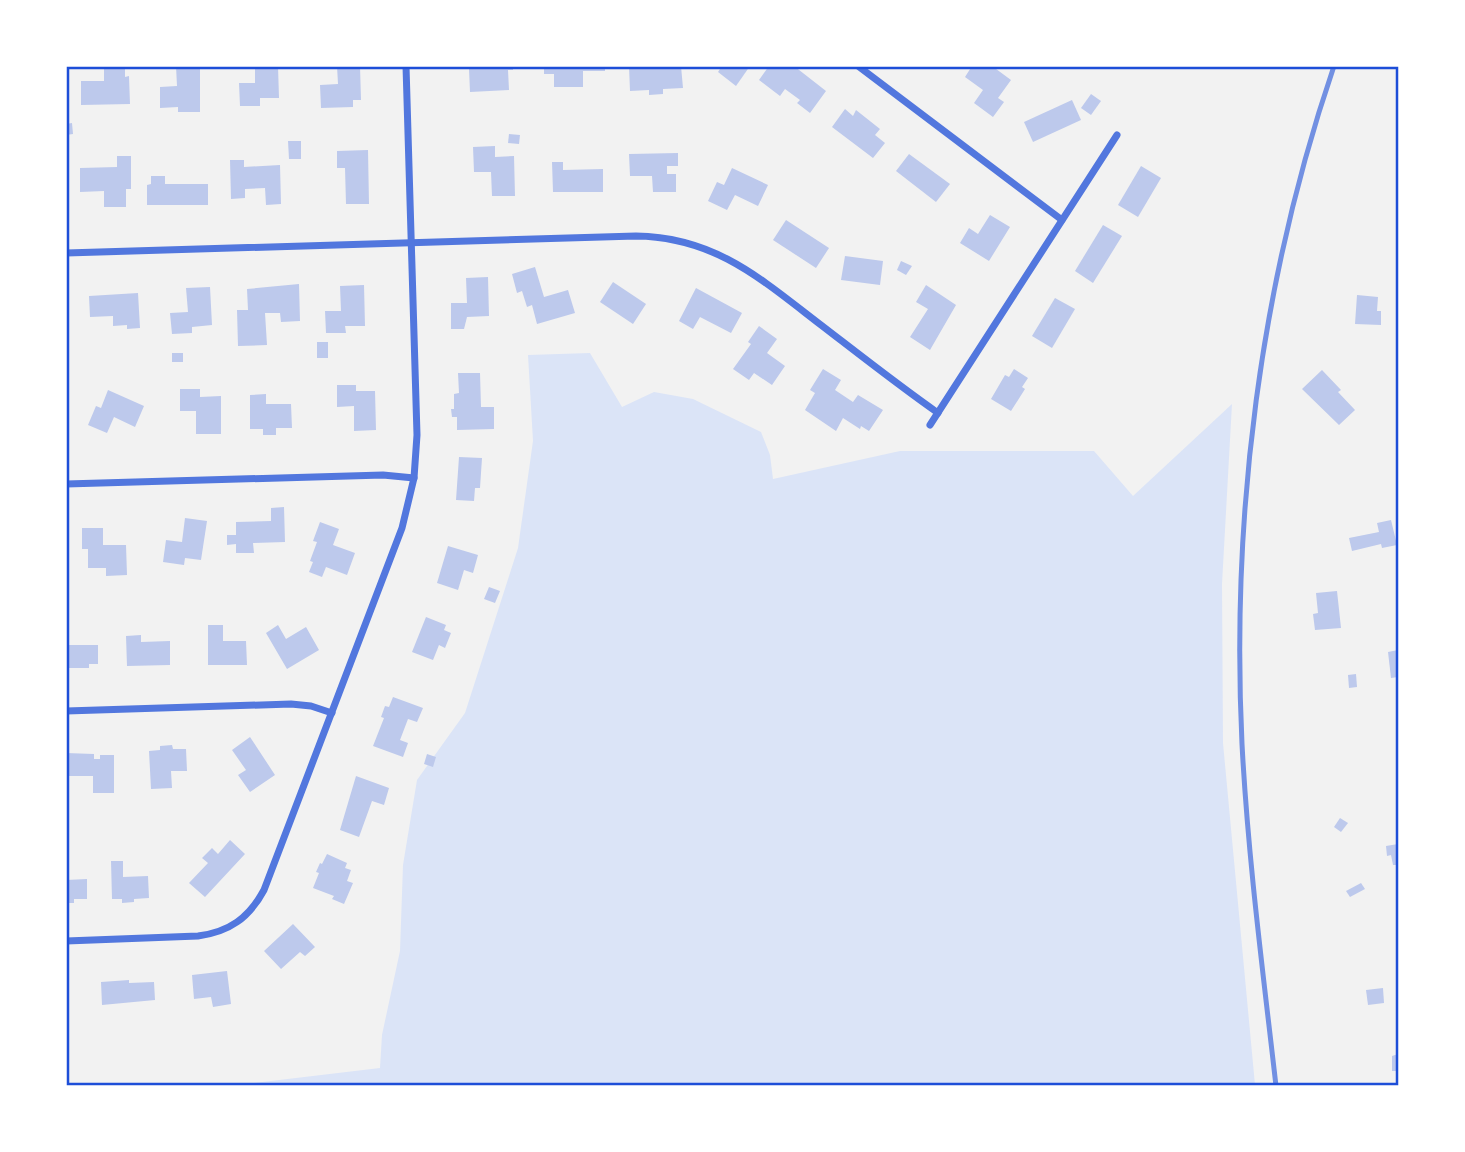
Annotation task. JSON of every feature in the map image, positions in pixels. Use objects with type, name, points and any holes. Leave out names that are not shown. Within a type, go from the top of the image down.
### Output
[{"type":"street","points":[[66,941],[198,936],[225,930],[240,921],[254,907],[264,890],[406,516],[414,478],[417,435],[406,66]]},
{"type":"street","points":[[858,66],[1062,220]]},
{"type":"street","points":[[930,425],[1117,135]]},
{"type":"street","points":[[66,253],[636,236],[691,243],[728,258],[753,273],[938,413]]},
{"type":"street","points":[[66,484],[383,475],[414,478]]},
{"type":"street","points":[[66,711],[291,704],[311,706],[331,713]]},
{"type":"shaded area","points":[[590,353],[622,407],[654,392],[693,399],[761,432],[770,455],[773,479],[900,451],[1094,451],[1133,496],[1232,404],[1222,584],[1223,743],[1255,1085],[228,1086],[380,1068],[382,1035],[400,951],[403,865],[417,780],[465,713],[518,548],[533,441],[528,355]]},
{"type":"building","points":[[104,66],[125,66],[125,77],[129,76],[130,104],[81,105],[81,81],[104,81]]},
{"type":"building","points":[[176,66],[200,66],[200,112],[178,112],[178,107],[160,108],[160,87],[177,86]]},
{"type":"building","points":[[255,66],[278,66],[279,98],[260,98],[260,106],[240,106],[239,83],[255,83]]},
{"type":"building","points":[[337,66],[360,66],[361,100],[353,100],[353,107],[321,108],[320,85],[338,84]]},
{"type":"building","points":[[513,66],[513,70],[508,70],[509,90],[470,92],[469,69]]},
{"type":"building","points":[[544,66],[605,66],[605,71],[583,71],[583,87],[554,87],[554,74],[544,74]]},
{"type":"building","points":[[629,66],[681,66],[683,88],[663,89],[663,94],[649,95],[649,90],[630,91]]},
{"type":"building","points":[[722,66],[750,66],[736,86],[718,72]]},
{"type":"building","points":[[769,66],[794,66],[826,91],[810,113],[797,103],[800,100],[785,89],[780,96],[759,80]]},
{"type":"building","points":[[972,66],[992,66],[1011,80],[998,98],[1004,102],[993,117],[974,103],[983,90],[965,77]]},
{"type":"building","points":[[1091,94],[1101,101],[1091,115],[1081,108]]},
{"type":"building","points":[[1072,100],[1081,120],[1033,142],[1024,122]]},
{"type":"building","points":[[845,109],[853,116],[856,110],[880,129],[875,135],[885,143],[873,158],[832,127]]},
{"type":"building","points":[[72,123],[73,134],[66,135],[66,124]]},
{"type":"building","points":[[509,134],[520,135],[519,144],[508,143]]},
{"type":"building","points":[[288,141],[301,141],[301,159],[289,159]]},
{"type":"building","points":[[495,146],[495,157],[514,156],[515,196],[492,196],[491,172],[474,172],[473,147]]},
{"type":"building","points":[[368,150],[369,204],[346,204],[345,168],[337,168],[337,151]]},
{"type":"building","points":[[678,153],[678,166],[667,166],[667,174],[676,174],[676,192],[653,192],[652,176],[630,176],[629,154]]},
{"type":"building","points":[[909,154],[950,184],[936,202],[896,171]]},
{"type":"building","points":[[117,156],[131,156],[131,189],[126,189],[126,207],[104,207],[104,191],[80,192],[80,168],[117,167]]},
{"type":"building","points":[[230,160],[244,160],[244,167],[280,165],[281,204],[266,205],[265,188],[245,189],[245,198],[231,199]]},
{"type":"building","points":[[552,162],[563,162],[563,170],[603,169],[603,192],[553,192]]},
{"type":"building","points":[[1141,166],[1161,178],[1138,217],[1118,205]]},
{"type":"building","points":[[732,168],[768,185],[758,206],[735,195],[727,210],[708,201],[717,182],[724,185]]},
{"type":"building","points":[[151,176],[165,176],[165,184],[208,184],[208,205],[147,205],[147,185],[151,184]]},
{"type":"building","points":[[990,215],[1010,227],[989,261],[960,243],[969,228],[978,234]]},
{"type":"building","points":[[786,220],[829,248],[816,268],[773,240]]},
{"type":"building","points":[[1103,225],[1122,236],[1093,283],[1075,271]]},
{"type":"building","points":[[845,256],[883,261],[880,285],[841,280]]},
{"type":"building","points":[[901,261],[912,266],[906,275],[897,270]]},
{"type":"building","points":[[535,267],[544,297],[568,290],[575,313],[537,324],[532,305],[527,307],[522,291],[517,293],[512,274]]},
{"type":"building","points":[[488,277],[489,316],[467,317],[464,329],[451,329],[451,303],[467,303],[466,278]]},
{"type":"building","points":[[613,282],[646,304],[633,324],[600,302]]},
{"type":"building","points":[[299,284],[300,321],[281,322],[280,313],[265,313],[267,345],[238,346],[237,310],[248,310],[247,289]]},
{"type":"building","points":[[364,285],[365,326],[345,326],[346,333],[326,333],[325,311],[341,311],[340,286]]},
{"type":"building","points":[[926,285],[956,305],[930,350],[910,337],[928,309],[916,302]]},
{"type":"building","points":[[210,287],[212,325],[192,327],[192,333],[172,334],[170,313],[188,312],[186,288]]},
{"type":"building","points":[[696,288],[742,313],[731,333],[700,317],[693,329],[679,321]]},
{"type":"building","points":[[138,293],[140,328],[113,326],[113,316],[90,317],[89,296]]},
{"type":"building","points":[[1357,295],[1378,297],[1377,311],[1381,311],[1381,325],[1355,324]]},
{"type":"building","points":[[1055,298],[1075,309],[1052,348],[1032,336]]},
{"type":"building","points":[[759,326],[777,339],[767,353],[785,366],[772,385],[754,373],[749,380],[733,369],[751,344],[748,342]]},
{"type":"building","points":[[317,342],[328,342],[328,358],[317,358]]},
{"type":"building","points":[[172,353],[183,353],[183,362],[172,362]]},
{"type":"building","points":[[823,369],[841,380],[835,390],[853,402],[858,395],[883,410],[869,431],[861,426],[860,429],[843,418],[836,431],[805,410],[815,393],[810,390]]},
{"type":"building","points":[[1014,369],[1028,378],[1022,387],[1025,389],[1011,411],[991,399],[1005,375],[1009,377]]},
{"type":"building","points":[[1322,370],[1355,410],[1339,425],[1302,389]]},
{"type":"building","points":[[458,373],[480,373],[481,407],[494,407],[494,429],[457,430],[457,417],[452,417],[451,409],[454,409],[454,394],[459,393]]},
{"type":"building","points":[[337,385],[356,385],[356,391],[375,391],[376,430],[354,431],[354,406],[337,407]]},
{"type":"building","points":[[180,389],[200,389],[200,397],[221,396],[221,434],[196,434],[196,411],[180,411]]},
{"type":"building","points":[[108,390],[144,406],[135,427],[114,417],[107,433],[88,425],[96,406],[101,408]]},
{"type":"building","points":[[266,394],[266,404],[291,404],[292,428],[276,428],[276,435],[263,435],[263,429],[250,429],[250,395]]},
{"type":"building","points":[[459,457],[482,458],[480,488],[475,488],[474,501],[456,500]]},
{"type":"building","points":[[284,507],[285,542],[253,543],[254,553],[236,553],[236,544],[227,545],[227,535],[236,535],[236,522],[271,521],[271,508]]},
{"type":"building","points":[[185,518],[207,521],[201,560],[185,558],[184,565],[163,562],[166,540],[182,542]]},
{"type":"building","points":[[1391,520],[1397,545],[1382,548],[1381,544],[1352,551],[1349,538],[1379,532],[1377,523]]},
{"type":"building","points":[[320,522],[339,529],[333,545],[355,553],[347,575],[326,567],[322,577],[309,572],[317,542],[313,541]]},
{"type":"building","points":[[82,528],[103,528],[103,545],[126,545],[127,575],[106,576],[106,568],[88,568],[88,549],[82,549]]},
{"type":"building","points":[[448,546],[478,555],[473,573],[464,570],[458,590],[437,583]]},
{"type":"building","points":[[489,587],[500,591],[495,603],[484,599]]},
{"type":"building","points":[[1337,591],[1341,628],[1315,630],[1313,614],[1318,613],[1316,593]]},
{"type":"building","points":[[426,617],[446,625],[444,630],[451,633],[445,648],[439,645],[433,660],[412,652]]},
{"type":"building","points":[[208,625],[223,625],[223,641],[246,641],[247,665],[208,665]]},
{"type":"building","points":[[278,625],[286,639],[306,627],[319,650],[287,669],[266,633]]},
{"type":"building","points":[[141,635],[141,642],[170,641],[170,665],[127,666],[126,636]]},
{"type":"building","points":[[66,645],[98,645],[98,664],[89,664],[89,668],[66,668]]},
{"type":"building","points":[[1398,650],[1398,677],[1391,678],[1388,652]]},
{"type":"building","points":[[1356,674],[1357,687],[1349,688],[1348,675]]},
{"type":"building","points":[[393,697],[423,708],[417,722],[408,719],[400,740],[408,743],[403,757],[373,746],[384,718],[381,717],[385,706],[389,707]]},
{"type":"building","points":[[250,737],[275,775],[250,792],[238,775],[246,770],[232,750]]},
{"type":"building","points":[[172,745],[173,749],[186,749],[187,771],[171,771],[172,788],[151,789],[149,751]]},
{"type":"building","points":[[66,753],[94,754],[94,759],[100,759],[100,755],[114,755],[114,793],[93,793],[93,776],[66,776]]},
{"type":"building","points":[[427,754],[436,757],[433,767],[424,764]]},
{"type":"building","points":[[356,776],[389,788],[384,805],[372,801],[359,837],[340,830]]},
{"type":"building","points":[[1340,818],[1348,823],[1341,832],[1334,827]]},
{"type":"building","points":[[230,840],[245,854],[205,897],[189,883],[208,863],[202,858],[212,848],[218,854]]},
{"type":"building","points":[[1398,844],[1398,865],[1393,865],[1391,855],[1387,856],[1386,846]]},
{"type":"building","points":[[327,854],[347,863],[345,868],[351,870],[347,881],[353,883],[344,904],[332,899],[334,896],[313,888],[319,873],[316,872]]},
{"type":"building","points":[[111,861],[123,861],[123,877],[148,876],[149,898],[122,903],[122,899],[112,899]]},
{"type":"building","points":[[87,879],[87,899],[74,899],[74,903],[66,903],[66,880]]},
{"type":"building","points":[[1361,883],[1365,889],[1350,897],[1346,891]]},
{"type":"building","points":[[293,924],[315,947],[305,956],[300,952],[281,969],[264,951]]},
{"type":"building","points":[[227,971],[231,1004],[213,1007],[211,997],[194,999],[192,975]]},
{"type":"building","points":[[129,980],[129,983],[154,982],[155,1000],[102,1005],[101,982]]},
{"type":"building","points":[[1383,988],[1384,1003],[1368,1005],[1366,990]]},
{"type":"building","points":[[1398,1054],[1398,1071],[1392,1071],[1392,1056]]},
{"type":"railway","points":[[1276,1086],[1256,915],[1242,744],[1241,572],[1256,401],[1269,316],[1308,148],[1334,66]]}]
